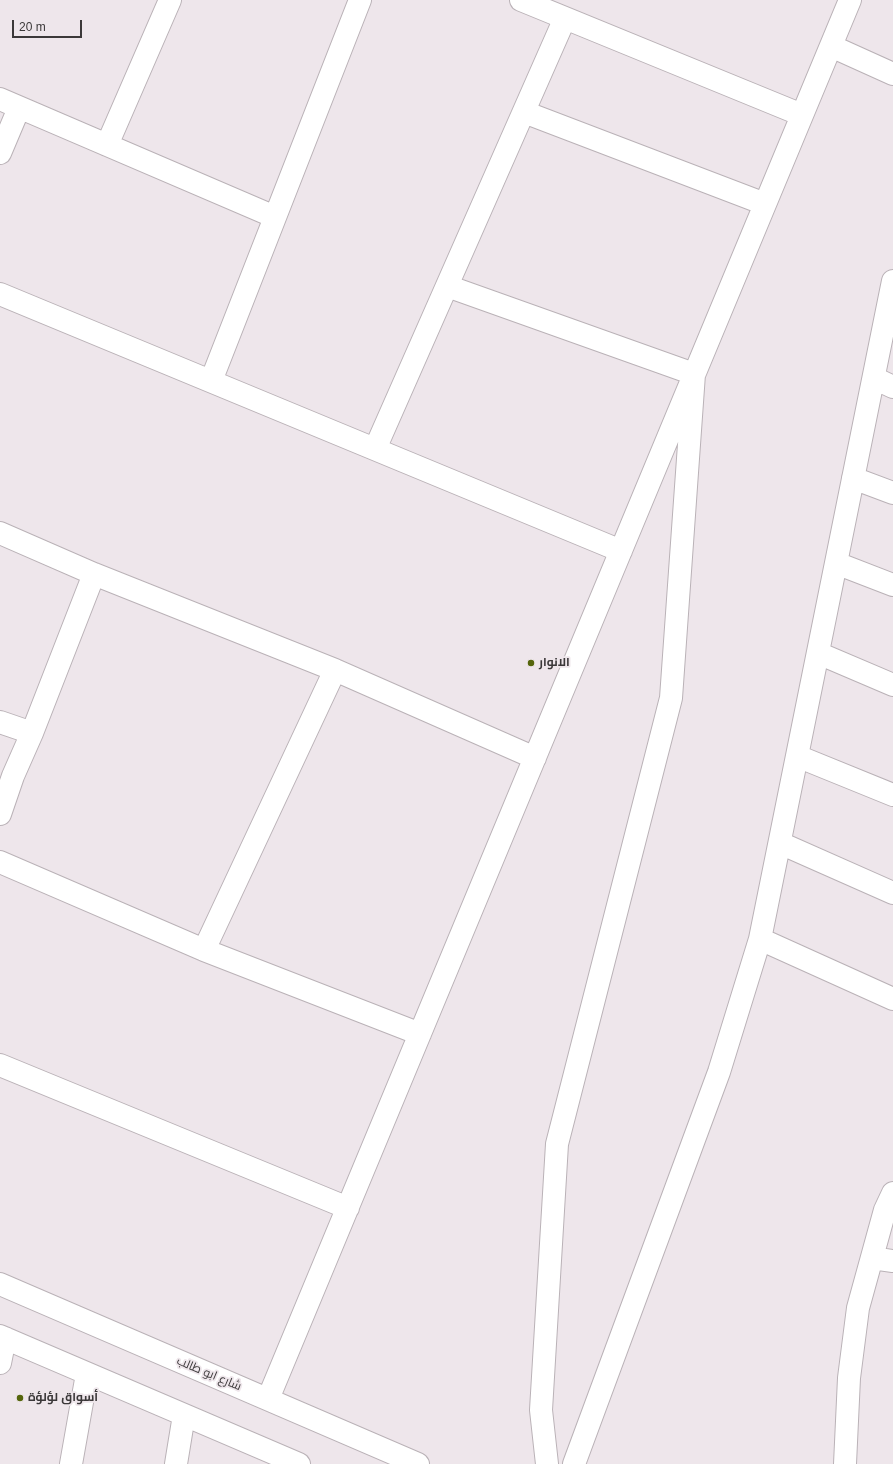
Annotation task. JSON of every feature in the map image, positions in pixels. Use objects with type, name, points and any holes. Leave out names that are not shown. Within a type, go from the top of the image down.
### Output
[{"type":"street","points":[[107,145],[170,0]]},
{"type":"street","points":[[211,381],[360,0]]},
{"type":"street","points":[[521,0],[802,115]]},
{"type":"street","points":[[268,1400],[850,0]]},
{"type":"street","points":[[375,449],[565,18]]},
{"type":"street","points":[[831,46],[893,74]]},
{"type":"street","points":[[0,153],[9,104],[275,217]]},
{"type":"street","points":[[524,112],[765,204]]},
{"type":"street","points":[[574,1464],[719,1072],[760,939],[893,281]]},
{"type":"street","points":[[447,286],[694,374]]},
{"type":"street","points":[[0,294],[621,551]]},
{"type":"street","points":[[547,1464],[541,1410],[557,1144],[671,698],[694,374]]},
{"type":"street","points":[[874,378],[893,387]]},
{"type":"street","points":[[853,478],[893,493]]},
{"type":"street","points":[[0,533],[94,574],[335,670],[535,758]]},
{"type":"street","points":[[836,563],[893,585]]},
{"type":"street","points":[[0,814],[13,776],[32,733],[94,574]]},
{"type":"street","points":[[818,653],[893,685]]},
{"type":"street","points":[[204,950],[335,670]]},
{"type":"street","points":[[0,722],[32,733]]},
{"type":"street","points":[[797,756],[893,795]]},
{"type":"street","points":[[780,843],[893,893]]},
{"type":"street","points":[[0,862],[204,950],[420,1034]]},
{"type":"street","points":[[760,939],[893,999]]},
{"type":"street","points":[[0,1065],[348,1208]]},
{"type":"street","points":[[845,1464],[850,1370],[858,1308],[885,1210],[893,1193]]},
{"type":"street","points":[[872,1258],[893,1261]]},
{"type":"street","name":"شارع ابو طالب","points":[[0,1284],[418,1464]]},
{"type":"street","points":[[0,1363],[2,1337],[299,1464]]},
{"type":"street","points":[[71,1464],[87,1374]]},
{"type":"street","points":[[176,1464],[184,1415]]},
{"type":"place","name":"الانوار","points":[[531,663]]},
{"type":"place","name":"أسواق لؤلؤة","points":[[20,1398]]}]
